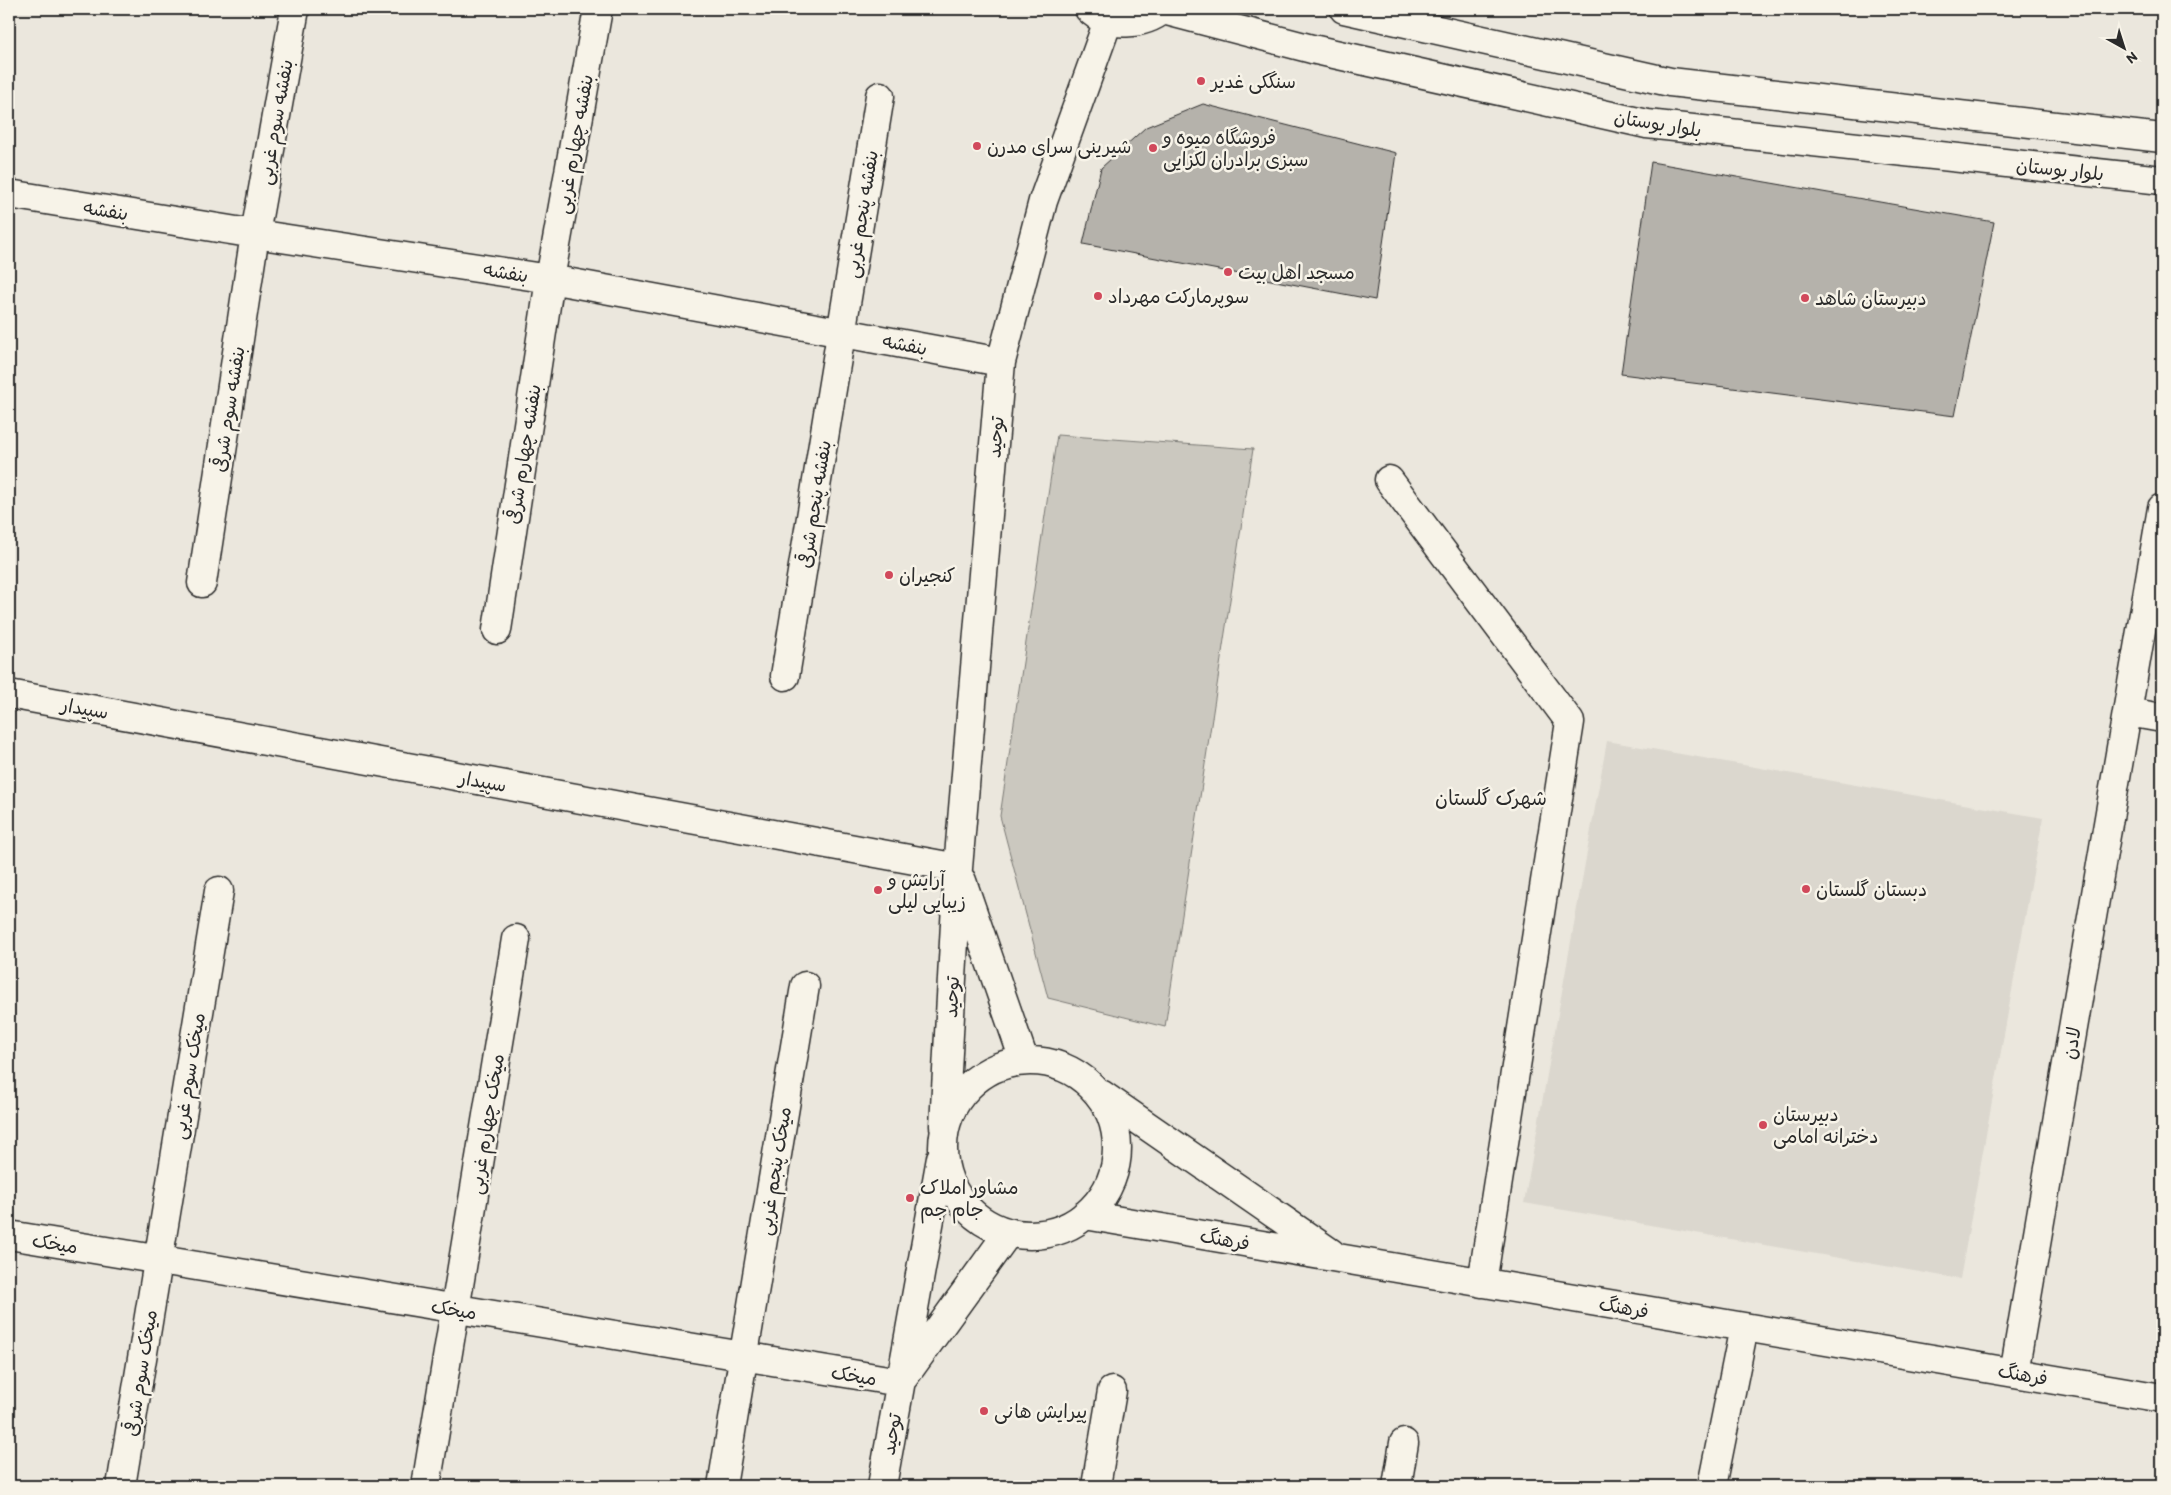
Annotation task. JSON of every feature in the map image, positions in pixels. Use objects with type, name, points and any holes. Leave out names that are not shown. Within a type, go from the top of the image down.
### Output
[{"type":"street","name":"بنفشه سوم غربی","points":[[255,234],[295,9]]},
{"type":"street","name":"بنفشه چهارم غربی","points":[[550,279],[598,9]]},
{"type":"street","points":[[1098,15],[1127,23],[1147,20],[1164,9]]},
{"type":"street","name":"بلوار بوستان","points":[[1164,9],[1312,49],[1646,124],[2162,180]]},
{"type":"street","points":[[1344,9],[1670,82],[2162,138]]},
{"type":"street","name":"توحید","points":[[944,1126],[958,868],[1002,362],[1043,201],[1098,15]]},
{"type":"street","name":"بنفشه پنجم غربی","points":[[843,332],[880,96]]},
{"type":"street","name":"بنفشه","points":[[9,194],[550,279],[1002,362]]},
{"type":"street","name":"بنفشه سوم شرقی","points":[[202,583],[255,234]]},
{"type":"street","name":"بنفشه چهارم شرقی","points":[[497,630],[550,279]]},
{"type":"street","name":"بنفشه پنجم شرقی","points":[[785,676],[843,332]]},
{"type":"street","points":[[1389,480],[1570,722],[1482,1283]]},
{"type":"street","name":"لادن","points":[[2014,1373],[2162,508]]},
{"type":"street","name":"سپیدار","points":[[9,694],[958,868]]},
{"type":"street","points":[[2128,712],[2162,718]]},
{"type":"street","name":"توحید","points":[[958,868],[1024,1060]]},
{"type":"street","name":"میخک سوم غربی","points":[[158,1260],[219,891]]},
{"type":"street","name":"میخک چهارم غربی","points":[[426,1486],[516,939]]},
{"type":"street","name":"میخک پنجم غربی","points":[[722,1486],[805,986]]},
{"type":"street","points":[[1098,1091],[1112,1115],[1118,1142],[1115,1169],[1104,1194],[1086,1215],[1062,1229],[1035,1236],[1008,1233],[982,1222],[962,1204],[948,1180],[942,1153],[944,1126],[956,1101],[974,1080],[998,1066],[1024,1060],[1052,1062],[1077,1074],[1098,1091],[1338,1258]]},
{"type":"street","name":"توحید","points":[[882,1486],[942,1153]]},
{"type":"street","name":"فرهنگ","points":[[1086,1215],[2162,1398]]},
{"type":"street","name":"توحید","points":[[900,1382],[1008,1233]]},
{"type":"street","name":"میخک","points":[[9,1236],[900,1382]]},
{"type":"street","name":"میخک سوم شرقی","points":[[121,1486],[158,1260]]},
{"type":"street","points":[[1712,1486],[1744,1327]]},
{"type":"street","points":[[1096,1486],[1112,1391]]},
{"type":"street","points":[[1396,1486],[1404,1443]]},
{"type":"shaded area","points":[[1057,435],[1253,449],[1165,1027],[1048,998],[1000,816]]},
{"type":"shaded area","points":[[1607,741],[2043,818],[1960,1279],[1524,1203]]},
{"type":"building","points":[[1203,104],[1396,153],[1375,300],[1083,244],[1101,168],[1146,127]]},
{"type":"building","name":"دبیرستان شاهد","points":[[1651,162],[1994,222],[1955,416],[1621,374]]},
{"type":"place","name":"سنگکی غدیر","points":[[1201,81]]},
{"type":"place","name":"شیرینی سرای مدرن","points":[[977,146]]},
{"type":"place","name":"فروشگاه میوه و سبزی برادران لکزایی","points":[[1153,148]]},
{"type":"place","name":"مسجد اهل بیت","points":[[1228,272]]},
{"type":"place","name":"سوپرمارکت مهرداد","points":[[1098,296]]},
{"type":"place","name":"دبیرستان شاهد","points":[[1805,298]]},
{"type":"place","name":"کنجیران","points":[[889,575]]},
{"type":"place","name":"دبستان گلستان","points":[[1806,889]]},
{"type":"place","name":"آرایش و زیبایی لیلی","points":[[878,890]]},
{"type":"place","name":"دبیرستان دخترانه امامی","points":[[1763,1125]]},
{"type":"place","name":"مشاور املاک جام جم","points":[[910,1198]]},
{"type":"place","name":"پیرایش هانی","points":[[984,1411]]},
{"type":"district","name":"شهرک گلستان","points":[[1491,798]]}]
